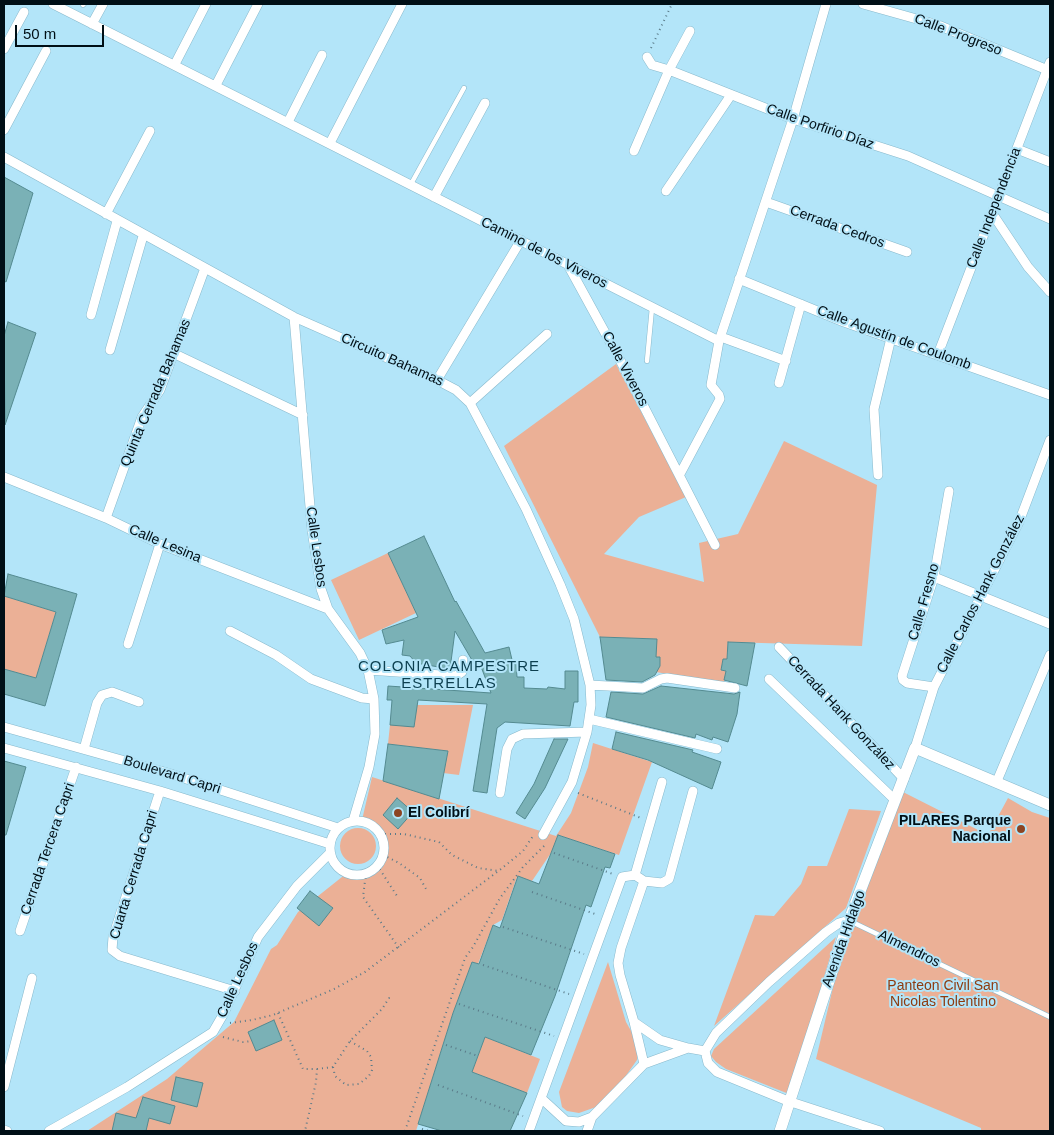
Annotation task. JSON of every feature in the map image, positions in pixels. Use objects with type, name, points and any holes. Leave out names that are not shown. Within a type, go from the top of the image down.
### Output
[{"type":"street","name":"Camino de los Viveros","points":[[53,4],[585,272],[652,308],[720,339]]},
{"type":"street","points":[[92,24],[102,4]]},
{"type":"street","points":[[175,64],[206,4]]},
{"type":"street","points":[[216,85],[258,4]]},
{"type":"street","points":[[330,143],[402,4]]},
{"type":"street","points":[[680,474],[720,399],[711,385],[720,339],[793,119],[826,4]]},
{"type":"street","name":"Calle Progreso","points":[[863,4],[892,8],[1049,68]]},
{"type":"street","points":[[4,48],[24,12]]},
{"type":"street","points":[[634,152],[669,70],[690,31]]},
{"type":"street","points":[[4,130],[46,51]]},
{"type":"street","points":[[288,122],[322,55]]},
{"type":"street","name":"Calle Porfirio Díaz","points":[[647,57],[652,66],[669,70],[793,119],[908,156],[1000,195],[1050,219]]},
{"type":"street","name":"Calle Independencia","points":[[938,354],[1049,68]]},
{"type":"street","points":[[666,191],[731,95]]},
{"type":"street","points":[[434,197],[485,103]]},
{"type":"street","points":[[106,214],[150,131]]},
{"type":"street","points":[[1017,149],[1050,162]]},
{"type":"street","name":"Circuito Bahamas","points":[[4,157],[143,236],[294,317],[438,380],[456,390],[470,403],[526,509],[560,584],[574,619],[590,684],[590,719],[587,732],[568,790],[543,835]]},
{"type":"street","name":"Cerrada Cedros","points":[[766,202],[907,252]]},
{"type":"street","points":[[992,213],[1028,267],[1050,292]]},
{"type":"street","points":[[91,315],[117,221]]},
{"type":"street","points":[[110,350],[143,236]]},
{"type":"street","points":[[438,380],[521,240]]},
{"type":"street","name":"Calle Viveros","points":[[568,265],[680,474],[714,546]]},
{"type":"street","name":"Quinta Cerrada Bahamas","points":[[106,518],[142,417],[160,390],[175,354],[205,268]]},
{"type":"street","name":"Calle Agustín de Coulomb","points":[[739,279],[891,338],[1050,395]]},
{"type":"street","points":[[779,383],[801,304]]},
{"type":"street","name":"Calle Lesbos","points":[[294,317],[317,570],[328,609],[360,653],[368,670],[374,699],[373,742],[353,821]]},
{"type":"street","points":[[470,403],[547,334]]},
{"type":"street","points":[[878,476],[874,409],[891,338]]},
{"type":"street","points":[[720,339],[786,361]]},
{"type":"street","points":[[175,354],[303,415]]},
{"type":"street","name":"Calle Carlos Hank González","points":[[915,748],[934,687],[1019,522],[1050,440]]},
{"type":"street","name":"Calle Lesina","points":[[4,477],[106,518],[160,544],[328,609]]},
{"type":"street","name":"Calle Fresno","points":[[934,687],[907,683],[903,680],[902,676],[934,578],[949,491]]},
{"type":"street","points":[[128,644],[160,544]]},
{"type":"street","points":[[934,578],[1050,624]]},
{"type":"street","points":[[230,631],[276,655],[311,679],[362,698],[374,699]]},
{"type":"street","name":"Cerrada Hank González","points":[[779,646],[904,779]]},
{"type":"street","points":[[997,781],[1050,655]]},
{"type":"street","points":[[368,670],[456,676],[462,672],[463,660]]},
{"type":"street","points":[[590,684],[643,688],[667,678],[735,688]]},
{"type":"street","points":[[769,679],[895,800]]},
{"type":"street","points":[[84,750],[96,702],[102,694],[112,692],[139,702]]},
{"type":"street","points":[[590,719],[717,749]]},
{"type":"street","name":"Boulevard Capri","points":[[4,727],[168,773],[338,828]]},
{"type":"street","points":[[500,793],[507,749],[512,739],[523,734],[587,732]]},
{"type":"street","name":"Boulevard Capri","points":[[4,748],[160,791],[330,848]]},
{"type":"street","points":[[915,748],[1050,805]]},
{"type":"street","name":"Avenida Hidalgo","points":[[780,1131],[788,1101],[849,920],[915,748]]},
{"type":"street","name":"Cerrada Tercera Capri","points":[[20,931],[76,767]]},
{"type":"street","points":[[635,874],[662,782]]},
{"type":"street","name":"Cuarta Cerrada Capri","points":[[160,791],[113,937],[112,950],[120,956],[235,991]]},
{"type":"street","points":[[529,1131],[605,918],[622,877],[635,874],[644,880],[662,883],[669,879],[693,791]]},
{"type":"street","points":[[353,821],[370,824],[380,834],[384,846],[383,855],[377,865],[366,873],[356,875],[347,873],[334,861],[330,848],[338,828],[353,821]]},
{"type":"street","name":"Calle Lesbos","points":[[49,1131],[127,1087],[213,1032],[235,991],[258,937],[276,911],[330,848]]},
{"type":"street","points":[[644,880],[621,948],[618,963],[644,1064]]},
{"type":"street","points":[[849,920],[839,923],[826,932],[768,982],[716,1033],[705,1051],[708,1063],[717,1072],[788,1101],[880,1131]]},
{"type":"street","points":[[4,1087],[32,978]]},
{"type":"street","points":[[634,1022],[660,1040],[705,1051]]},
{"type":"street","points":[[541,1098],[566,1121],[578,1122],[592,1116],[644,1064],[688,1048]]},
{"type":"street","points":[[587,1131],[592,1116]]},
{"type":"lane","points":[[411,184],[464,88]]},
{"type":"lane","points":[[647,361],[652,308]]},
{"type":"lane","name":"Almendros","points":[[849,920],[1050,1017]]},
{"type":"path","points":[[647,57],[672,4]]},
{"type":"path","points":[[568,790],[650,822]]},
{"type":"path","points":[[219,1023],[252,1020],[278,1013],[334,989],[365,972],[499,871],[523,851],[537,830],[549,840],[523,867],[500,898],[473,947],[464,958],[405,1131]]},
{"type":"path","points":[[380,834],[404,834],[439,842],[452,855],[478,868],[499,871]]},
{"type":"path","points":[[554,853],[622,877]]},
{"type":"path","points":[[383,855],[399,863],[420,878],[426,889]]},
{"type":"path","points":[[377,865],[397,896]]},
{"type":"path","points":[[366,873],[363,898],[399,948]]},
{"type":"path","points":[[532,892],[605,918]]},
{"type":"path","points":[[503,927],[592,956]]},
{"type":"path","points":[[484,965],[577,997]]},
{"type":"path","points":[[350,1041],[367,1051],[371,1057],[372,1070],[369,1076],[359,1084],[346,1084],[335,1076],[333,1067],[350,1041],[382,1009],[389,998],[388,994]]},
{"type":"path","points":[[460,1004],[561,1039]]},
{"type":"path","points":[[278,1013],[303,1069],[333,1067]]},
{"type":"path","points":[[213,1032],[232,1041],[252,1040]]},
{"type":"path","points":[[446,1045],[478,1056]]},
{"type":"path","points":[[305,1131],[317,1069]]},
{"type":"path","points":[[438,1085],[532,1120]]},
{"type":"path","points":[[422,1129],[429,1131]]},
{"type":"green space","points":[[616,364],[686,497],[639,517],[604,554],[704,582],[699,543],[738,534],[784,441],[877,485],[862,646],[728,642],[727,659],[723,660],[721,670],[726,671],[724,684],[656,672],[660,666],[660,657],[656,657],[656,639],[600,637],[504,446]]},
{"type":"green space","points":[[388,553],[416,613],[359,640],[331,580]]},
{"type":"green space","points":[[4,596],[56,612],[36,678],[4,669]]},
{"type":"green space","points":[[392,705],[473,705],[459,775],[443,773],[448,751],[388,744]]},
{"type":"green space","points":[[593,743],[652,762],[619,855],[558,835],[553,850],[532,881],[517,877],[502,920],[493,925],[478,964],[472,962],[453,1013],[416,1131],[87,1131],[167,1079],[234,1022],[271,949],[277,945],[298,912],[347,873],[364,874],[379,864],[384,846],[382,837],[371,824],[362,820],[372,777],[556,836],[571,813],[588,767]]},
{"type":"green space","name":"Panteon Civil San Nicolas Tolentino","points":[[901,791],[988,835],[1008,798],[1032,812],[1050,818],[1050,1131],[981,1131],[981,1128],[816,1059],[849,920]]},
{"type":"green space","points":[[849,809],[881,811],[846,908],[714,1026],[755,915],[774,916],[801,884],[808,866],[827,866]]},
{"type":"green space","points":[[358,828],[365,829],[371,833],[375,839],[375,853],[371,859],[365,863],[358,864],[351,863],[345,859],[341,853],[340,846],[341,839],[345,833],[351,829]]},
{"type":"green space","points":[[836,937],[789,1094],[726,1069],[716,1062],[711,1056],[714,1049]]},
{"type":"green space","points":[[608,962],[626,1022],[639,1045],[637,1060],[620,1084],[596,1107],[579,1113],[567,1111],[562,1107],[559,1092]]},
{"type":"green space","points":[[485,1037],[540,1059],[527,1093],[472,1072]]},
{"type":"building","points":[[4,177],[33,193],[6,282],[4,281]]},
{"type":"building","points":[[8,322],[36,333],[5,425],[4,336]]},
{"type":"building","points":[[424,536],[455,602],[485,653],[509,647],[513,664],[516,664],[517,677],[524,677],[524,688],[547,689],[548,687],[565,689],[565,671],[578,671],[578,702],[574,702],[570,726],[505,722],[497,728],[487,793],[473,791],[487,704],[418,700],[414,727],[390,725],[392,700],[387,700],[388,686],[491,693],[480,664],[476,667],[455,631],[450,669],[416,663],[410,656],[402,655],[404,640],[386,644],[382,630],[418,617],[388,553]]},
{"type":"building","points":[[8,574],[77,594],[45,706],[4,694],[4,669],[36,678],[56,612],[4,596]]},
{"type":"building","points":[[600,637],[657,639],[656,657],[660,657],[660,666],[655,675],[642,682],[606,680]]},
{"type":"building","points":[[728,642],[755,643],[747,686],[724,680],[726,671],[721,670],[723,659],[727,659]]},
{"type":"building","points":[[661,686],[734,694],[740,692],[737,714],[728,742],[713,737],[712,740],[696,734],[695,738],[606,717],[611,692],[643,694]]},
{"type":"building","points":[[616,732],[693,750],[692,752],[721,762],[712,789],[648,760],[612,749]]},
{"type":"building","points":[[554,739],[568,739],[545,788],[525,819],[516,813],[534,784]]},
{"type":"building","points":[[388,744],[448,751],[439,799],[383,781]]},
{"type":"building","points":[[4,761],[26,767],[6,835],[4,835]]},
{"type":"building","name":"El Colibrí","points":[[397,798],[413,812],[398,829],[383,815]]},
{"type":"building","points":[[558,835],[615,854],[610,868],[605,867],[591,907],[586,905],[555,996],[531,1055],[485,1037],[472,1072],[527,1093],[510,1131],[442,1131],[418,1124],[453,1013],[472,962],[479,964],[493,925],[500,928],[518,876],[539,884]]},
{"type":"building","points":[[310,891],[333,908],[319,926],[297,908]]},
{"type":"building","points":[[274,1020],[282,1040],[256,1051],[248,1032]]},
{"type":"building","points":[[176,1077],[203,1083],[197,1107],[171,1100]]},
{"type":"building","points":[[143,1097],[175,1106],[170,1124],[149,1118],[146,1131],[112,1131],[116,1113],[136,1118]]},
{"type":"place","name":"El Colibrí","points":[[398,813]]},
{"type":"place","name":"PILARES Parque Nacional","points":[[1021,829]]},
{"type":"district","name":"COLONIA CAMPESTRE ESTRELLAS","points":[[449,676]]}]
